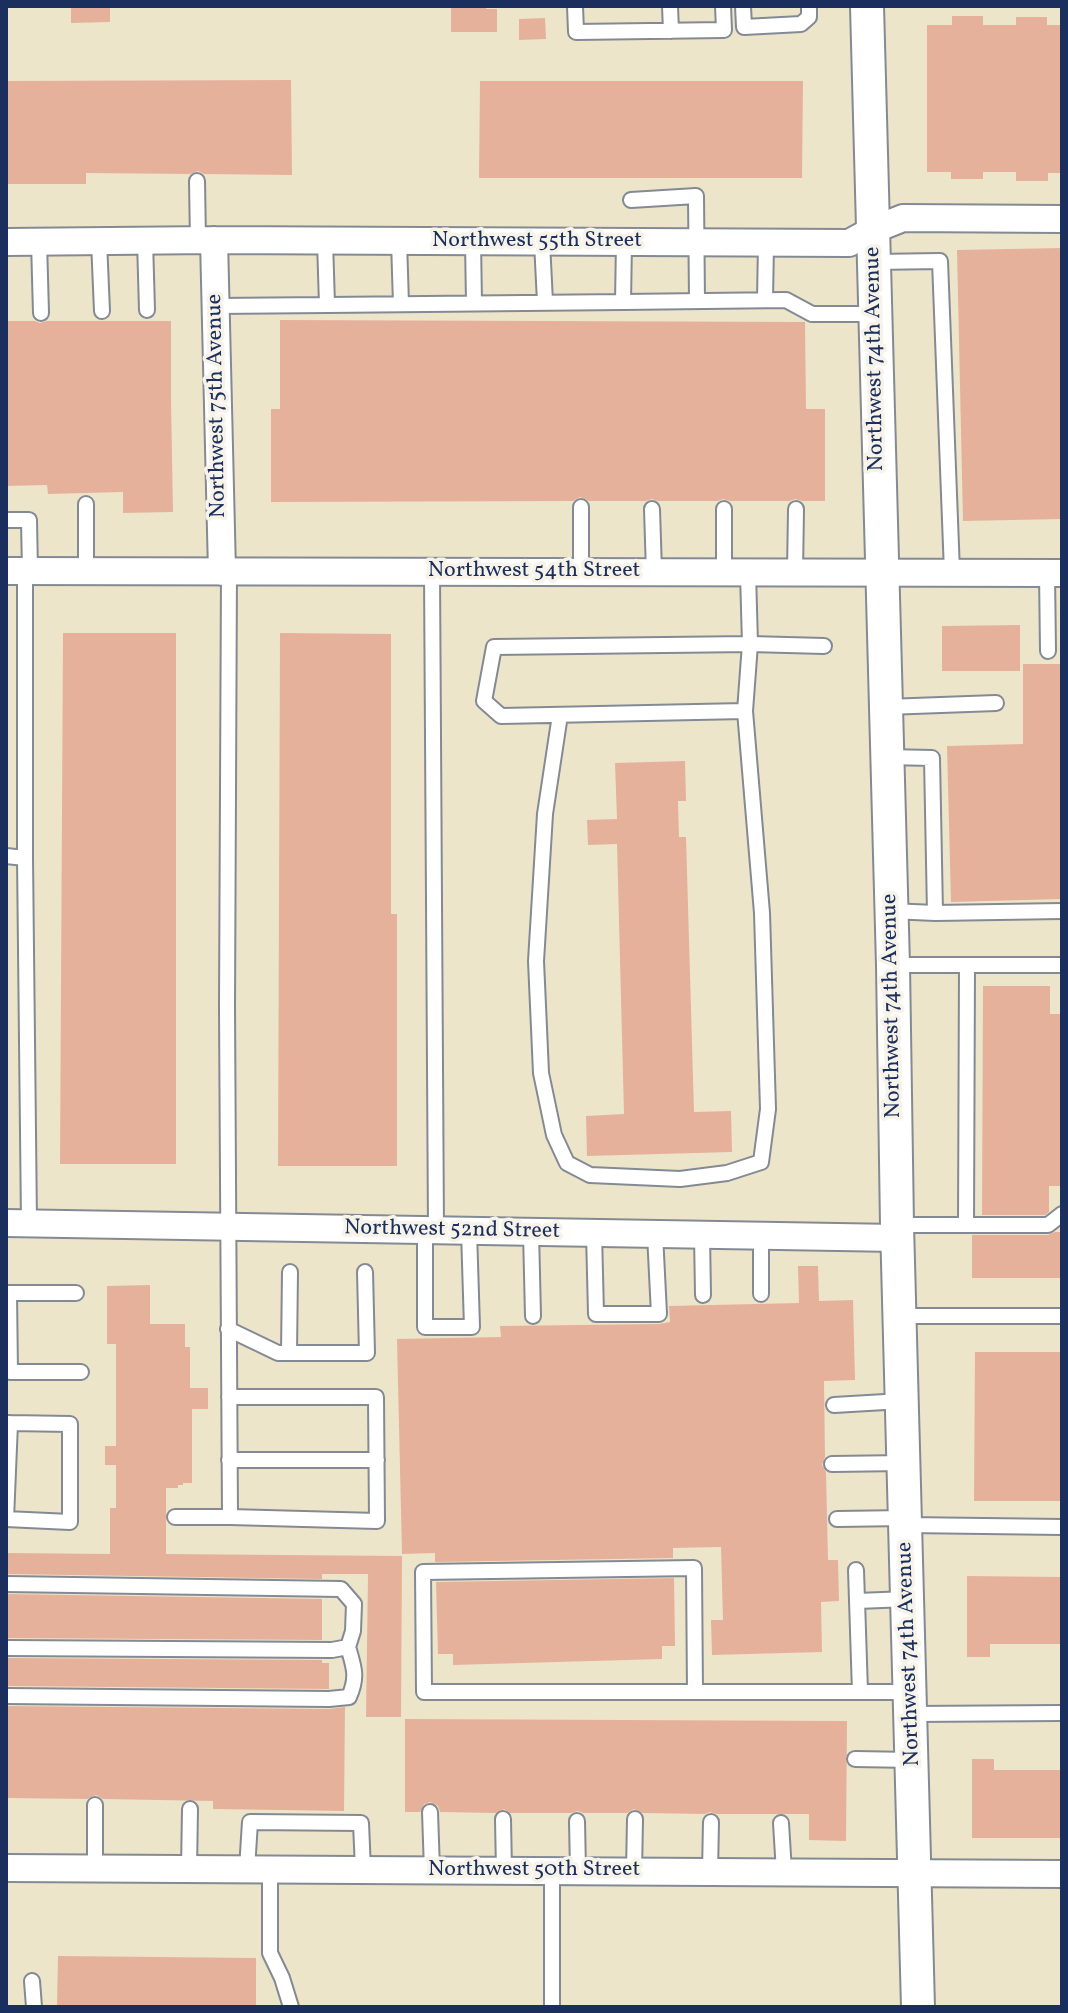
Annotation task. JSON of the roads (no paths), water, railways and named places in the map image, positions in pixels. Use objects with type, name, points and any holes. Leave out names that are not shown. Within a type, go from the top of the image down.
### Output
[{"type":"street","name":"Northwest 74th Avenue","points":[[867,6],[918,2007]]},
{"type":"street","name":"Northwest 55th Street","points":[[6,242],[849,243],[903,218],[1062,219]]},
{"type":"street","name":"Northwest 75th Avenue","points":[[206,240],[215,306],[226,572]]},
{"type":"street","name":"Northwest 54th Street","points":[[20,571],[1055,573]]},
{"type":"street","name":"Northwest 52nd Street","points":[[17,1224],[761,1236],[897,1231]]},
{"type":"street","name":"Northwest 50th Street","points":[[6,1868],[1062,1874]]},
{"type":"lane","points":[[575,6],[576,32],[724,30],[723,6]]},
{"type":"lane","points":[[670,6],[671,31]]},
{"type":"lane","points":[[743,6],[744,27],[801,24],[809,17],[809,6]]},
{"type":"lane","points":[[197,181],[206,240]]},
{"type":"lane","points":[[631,200],[696,196],[697,301]]},
{"type":"lane","points":[[99,241],[102,311]]},
{"type":"lane","points":[[145,241],[147,310]]},
{"type":"lane","points":[[325,241],[327,305]]},
{"type":"lane","points":[[399,241],[401,304]]},
{"type":"lane","points":[[39,242],[41,313]]},
{"type":"lane","points":[[473,242],[474,303]]},
{"type":"lane","points":[[542,242],[545,302]]},
{"type":"lane","points":[[623,302],[624,242]]},
{"type":"lane","points":[[765,300],[766,243]]},
{"type":"lane","points":[[874,262],[940,261],[952,572]]},
{"type":"lane","points":[[215,306],[786,300],[812,314],[875,314]]},
{"type":"lane","points":[[86,504],[86,572]]},
{"type":"lane","points":[[581,507],[581,572]]},
{"type":"lane","points":[[652,509],[654,572]]},
{"type":"lane","points":[[560,715],[545,814],[536,961],[541,1073],[554,1135],[567,1163],[590,1175],[680,1179],[727,1173],[761,1162],[768,1109],[762,913],[745,711],[750,644],[724,509]]},
{"type":"lane","points":[[795,572],[796,509]]},
{"type":"lane","points":[[6,520],[29,520],[20,571],[25,858],[17,1224]]},
{"type":"lane","points":[[226,572],[230,1517]]},
{"type":"lane","points":[[432,572],[430,1230],[425,1327],[472,1327],[469,1231]]},
{"type":"lane","points":[[1048,651],[1055,573]]},
{"type":"lane","points":[[745,711],[501,716],[484,701],[494,647],[824,646]]},
{"type":"lane","points":[[886,707],[996,703]]},
{"type":"lane","points":[[887,757],[932,758],[935,913]]},
{"type":"lane","points":[[6,856],[25,858]]},
{"type":"lane","points":[[891,911],[1062,911]]},
{"type":"lane","points":[[893,965],[1062,965]]},
{"type":"lane","points":[[966,1225],[967,965]]},
{"type":"lane","points":[[897,1231],[966,1225],[1048,1225],[1062,1214]]},
{"type":"lane","points":[[531,1232],[533,1316]]},
{"type":"lane","points":[[594,1233],[596,1314],[659,1314],[655,1234]]},
{"type":"lane","points":[[702,1235],[703,1295]]},
{"type":"lane","points":[[761,1236],[761,1294]]},
{"type":"lane","points":[[289,1353],[290,1272]]},
{"type":"lane","points":[[228,1329],[278,1353],[367,1353],[365,1272]]},
{"type":"lane","points":[[76,1293],[8,1293],[10,1372],[81,1372]]},
{"type":"lane","points":[[900,1316],[1062,1316]]},
{"type":"lane","points":[[175,1517],[377,1521],[376,1397],[229,1397]]},
{"type":"lane","points":[[834,1405],[902,1401]]},
{"type":"lane","points":[[8,1423],[70,1424],[70,1522],[6,1519],[8,1423]]},
{"type":"lane","points":[[229,1460],[377,1460]]},
{"type":"lane","points":[[832,1464],[904,1463]]},
{"type":"lane","points":[[837,1519],[1062,1527]]},
{"type":"lane","points":[[695,1692],[694,1568],[423,1572],[424,1692],[695,1692],[860,1692],[911,1703],[1062,1713]]},
{"type":"lane","points":[[856,1570],[860,1692]]},
{"type":"lane","points":[[6,1584],[341,1589],[354,1604],[353,1631],[348,1647],[355,1669],[355,1684],[349,1697],[6,1696]]},
{"type":"lane","points":[[857,1601],[908,1599]]},
{"type":"lane","points":[[6,1648],[332,1650],[348,1647]]},
{"type":"lane","points":[[855,1759],[912,1760]]},
{"type":"lane","points":[[95,1805],[95,1869]]},
{"type":"lane","points":[[189,1869],[190,1809]]},
{"type":"lane","points":[[430,1812],[432,1870]]},
{"type":"lane","points":[[503,1819],[504,1871]]},
{"type":"lane","points":[[634,1872],[635,1819]]},
{"type":"lane","points":[[577,1821],[578,1871]]},
{"type":"lane","points":[[291,2007],[270,1953],[250,1822],[361,1823],[363,1870]]},
{"type":"lane","points":[[710,1872],[711,1822]]},
{"type":"lane","points":[[781,1823],[784,1872]]},
{"type":"lane","points":[[552,1871],[552,2007]]},
{"type":"lane","points":[[32,1981],[34,2007]]}]
